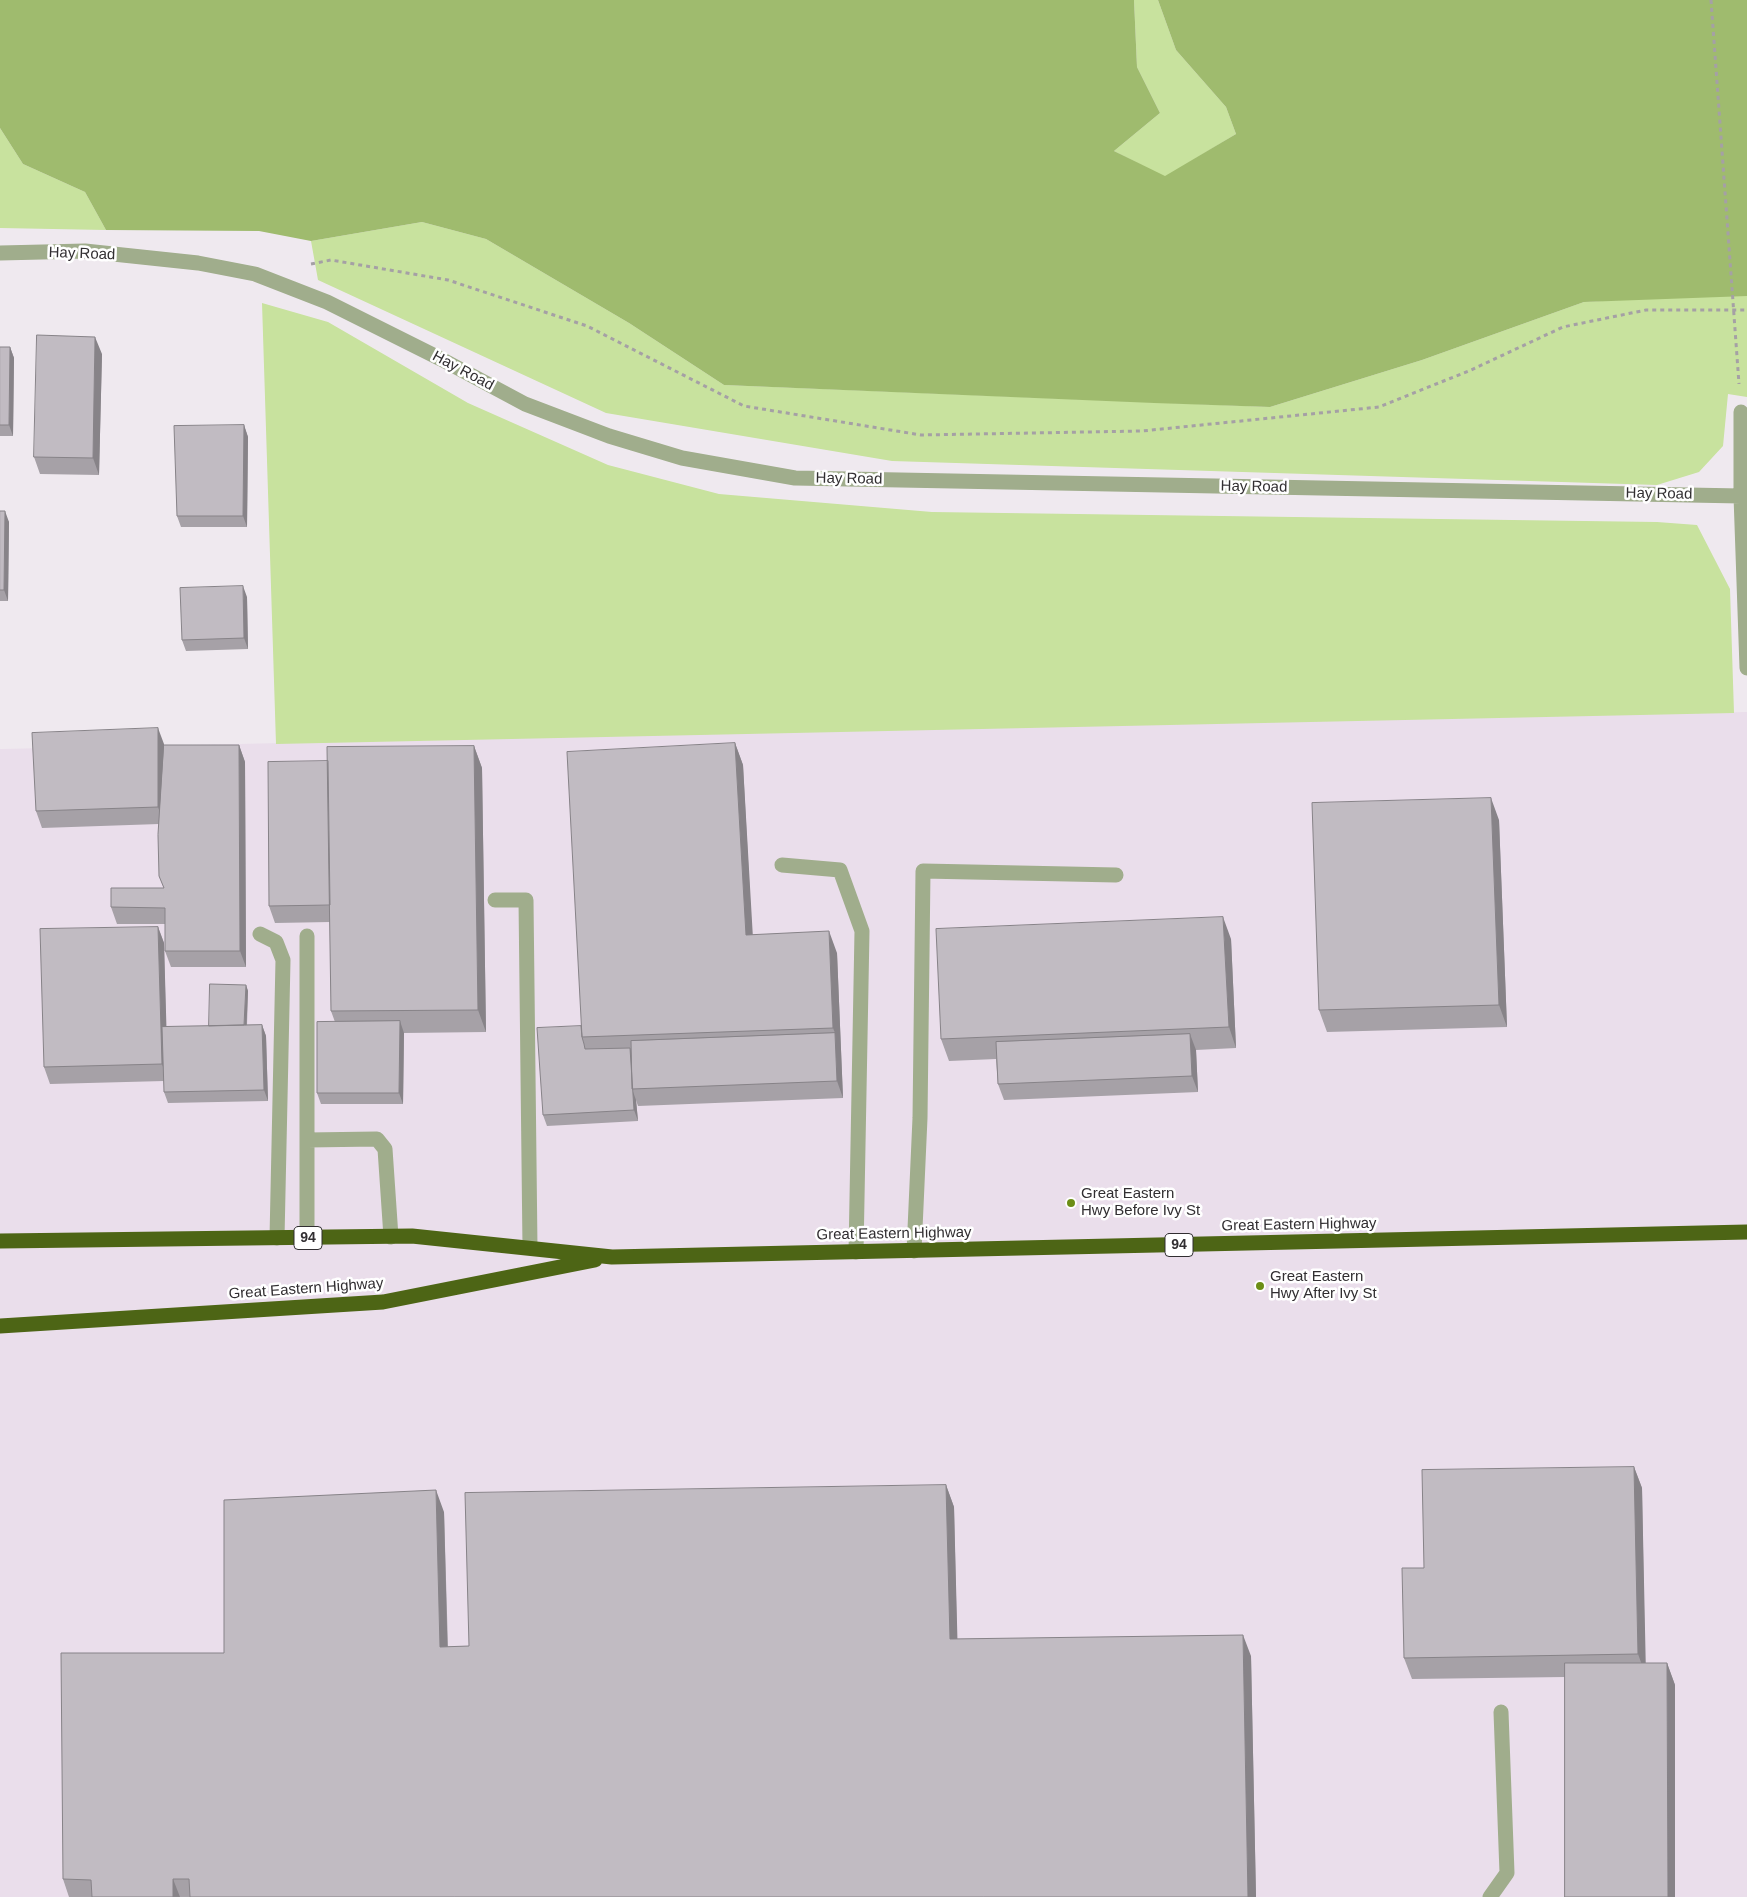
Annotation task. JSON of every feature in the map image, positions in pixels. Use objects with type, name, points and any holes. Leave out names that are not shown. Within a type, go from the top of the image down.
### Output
[{"type":"highway","name":"Great Eastern Highway","points":[[0,1241],[412,1236],[612,1257],[1747,1232]]},
{"type":"highway","name":"Great Eastern Highway","points":[[0,1326],[383,1302],[612,1257]]},
{"type":"street","name":"Hay Road","points":[[0,253],[84,251],[198,263],[255,274],[327,302],[441,359],[525,404],[609,436],[682,458],[795,478],[1741,496]]},
{"type":"street","points":[[1741,412],[1741,496],[1747,668]]},
{"type":"street","points":[[782,865],[840,870],[862,931],[856,1252]]},
{"type":"street","points":[[914,1251],[920,1118],[922,871],[1116,875]]},
{"type":"street","points":[[495,900],[526,900],[530,1248]]},
{"type":"street","points":[[260,934],[276,942],[282,960],[277,1238]]},
{"type":"street","points":[[307,936],[307,1238]]},
{"type":"street","points":[[307,1140],[378,1140],[385,1149],[392,1237]]},
{"type":"street","points":[[1490,1897],[1507,1873],[1501,1712]]},
{"type":"path","points":[[1711,0],[1741,412]]},
{"type":"path","points":[[302,266],[331,260],[448,280],[587,326],[744,406],[921,435],[1142,431],[1379,407],[1470,370],[1563,327],[1646,310],[1747,310]]},
{"type":"shaded area","points":[[1747,712],[1747,1897],[0,1897],[0,749]]},
{"type":"green space","points":[[0,0],[1134,0],[1137,67],[1160,113],[1114,151],[1165,176],[1236,134],[1226,107],[1176,50],[1158,0],[1747,0],[1747,296],[1584,302],[1422,360],[1270,407],[724,385],[629,323],[486,239],[422,222],[311,241],[259,231],[106,230],[85,192],[23,164],[0,128]]},
{"type":"green space","points":[[1134,0],[1158,0],[1176,50],[1226,107],[1236,134],[1165,177],[1114,151],[1160,113],[1137,67]]},
{"type":"green space","points":[[0,128],[23,164],[85,192],[106,230],[0,228]]},
{"type":"green space","points":[[422,222],[486,239],[629,323],[724,385],[1270,407],[1422,360],[1584,302],[1710,295],[1747,296],[1747,397],[1728,394],[1723,446],[1699,472],[1657,485],[892,461],[606,413],[318,280],[311,241]]},
{"type":"green space","points":[[262,303],[328,322],[468,403],[608,465],[719,494],[932,512],[1657,522],[1697,525],[1730,589],[1734,713],[276,744]]},
{"type":"building","points":[[37,335],[95,337],[93,458],[34,457]]},
{"type":"building","points":[[0,347],[10,347],[9,425],[0,425]]},
{"type":"building","points":[[244,425],[243,516],[177,516],[174,426]]},
{"type":"building","points":[[0,511],[5,511],[4,590],[0,590]]},
{"type":"building","points":[[243,586],[244,638],[182,640],[180,588]]},
{"type":"building","points":[[158,728],[158,807],[36,811],[32,733]]},
{"type":"building","points":[[735,743],[746,935],[829,931],[833,1028],[582,1037],[567,752]]},
{"type":"building","points":[[164,745],[239,745],[240,951],[165,951],[165,908],[111,907],[111,888],[164,888],[159,876],[158,835]]},
{"type":"building","points":[[474,746],[478,1010],[331,1011],[327,747]]},
{"type":"building","points":[[328,761],[330,905],[269,906],[268,762]]},
{"type":"building","points":[[1491,798],[1499,1005],[1319,1010],[1312,803]]},
{"type":"building","points":[[1223,917],[1229,1027],[941,1039],[936,929]]},
{"type":"building","points":[[158,927],[162,1064],[44,1067],[40,929]]},
{"type":"building","points":[[210,984],[246,985],[244,1025],[209,1026]]},
{"type":"building","points":[[400,1021],[399,1093],[317,1093],[317,1022]]},
{"type":"building","points":[[262,1025],[264,1090],[164,1092],[162,1027]]},
{"type":"building","points":[[581,1026],[585,1049],[630,1048],[634,1110],[543,1115],[537,1028]]},
{"type":"building","points":[[835,1033],[837,1081],[632,1089],[631,1041]]},
{"type":"building","points":[[1190,1034],[1192,1076],[998,1084],[996,1042]]},
{"type":"building","points":[[1634,1467],[1638,1654],[1404,1658],[1402,1568],[1424,1568],[1422,1470]]},
{"type":"building","points":[[946,1485],[950,1639],[1243,1635],[1248,1897],[190,1897],[189,1879],[173,1879],[173,1897],[92,1897],[91,1880],[63,1879],[61,1653],[224,1653],[224,1500],[436,1490],[440,1647],[469,1646],[465,1493]]},
{"type":"building","points":[[1565,1663],[1667,1663],[1668,1897],[1565,1897]]},
{"type":"place","name":"Great Eastern Hwy Before Ivy St","points":[[1071,1203]]},
{"type":"place","name":"Great Eastern Hwy After Ivy St","points":[[1260,1286]]}]
